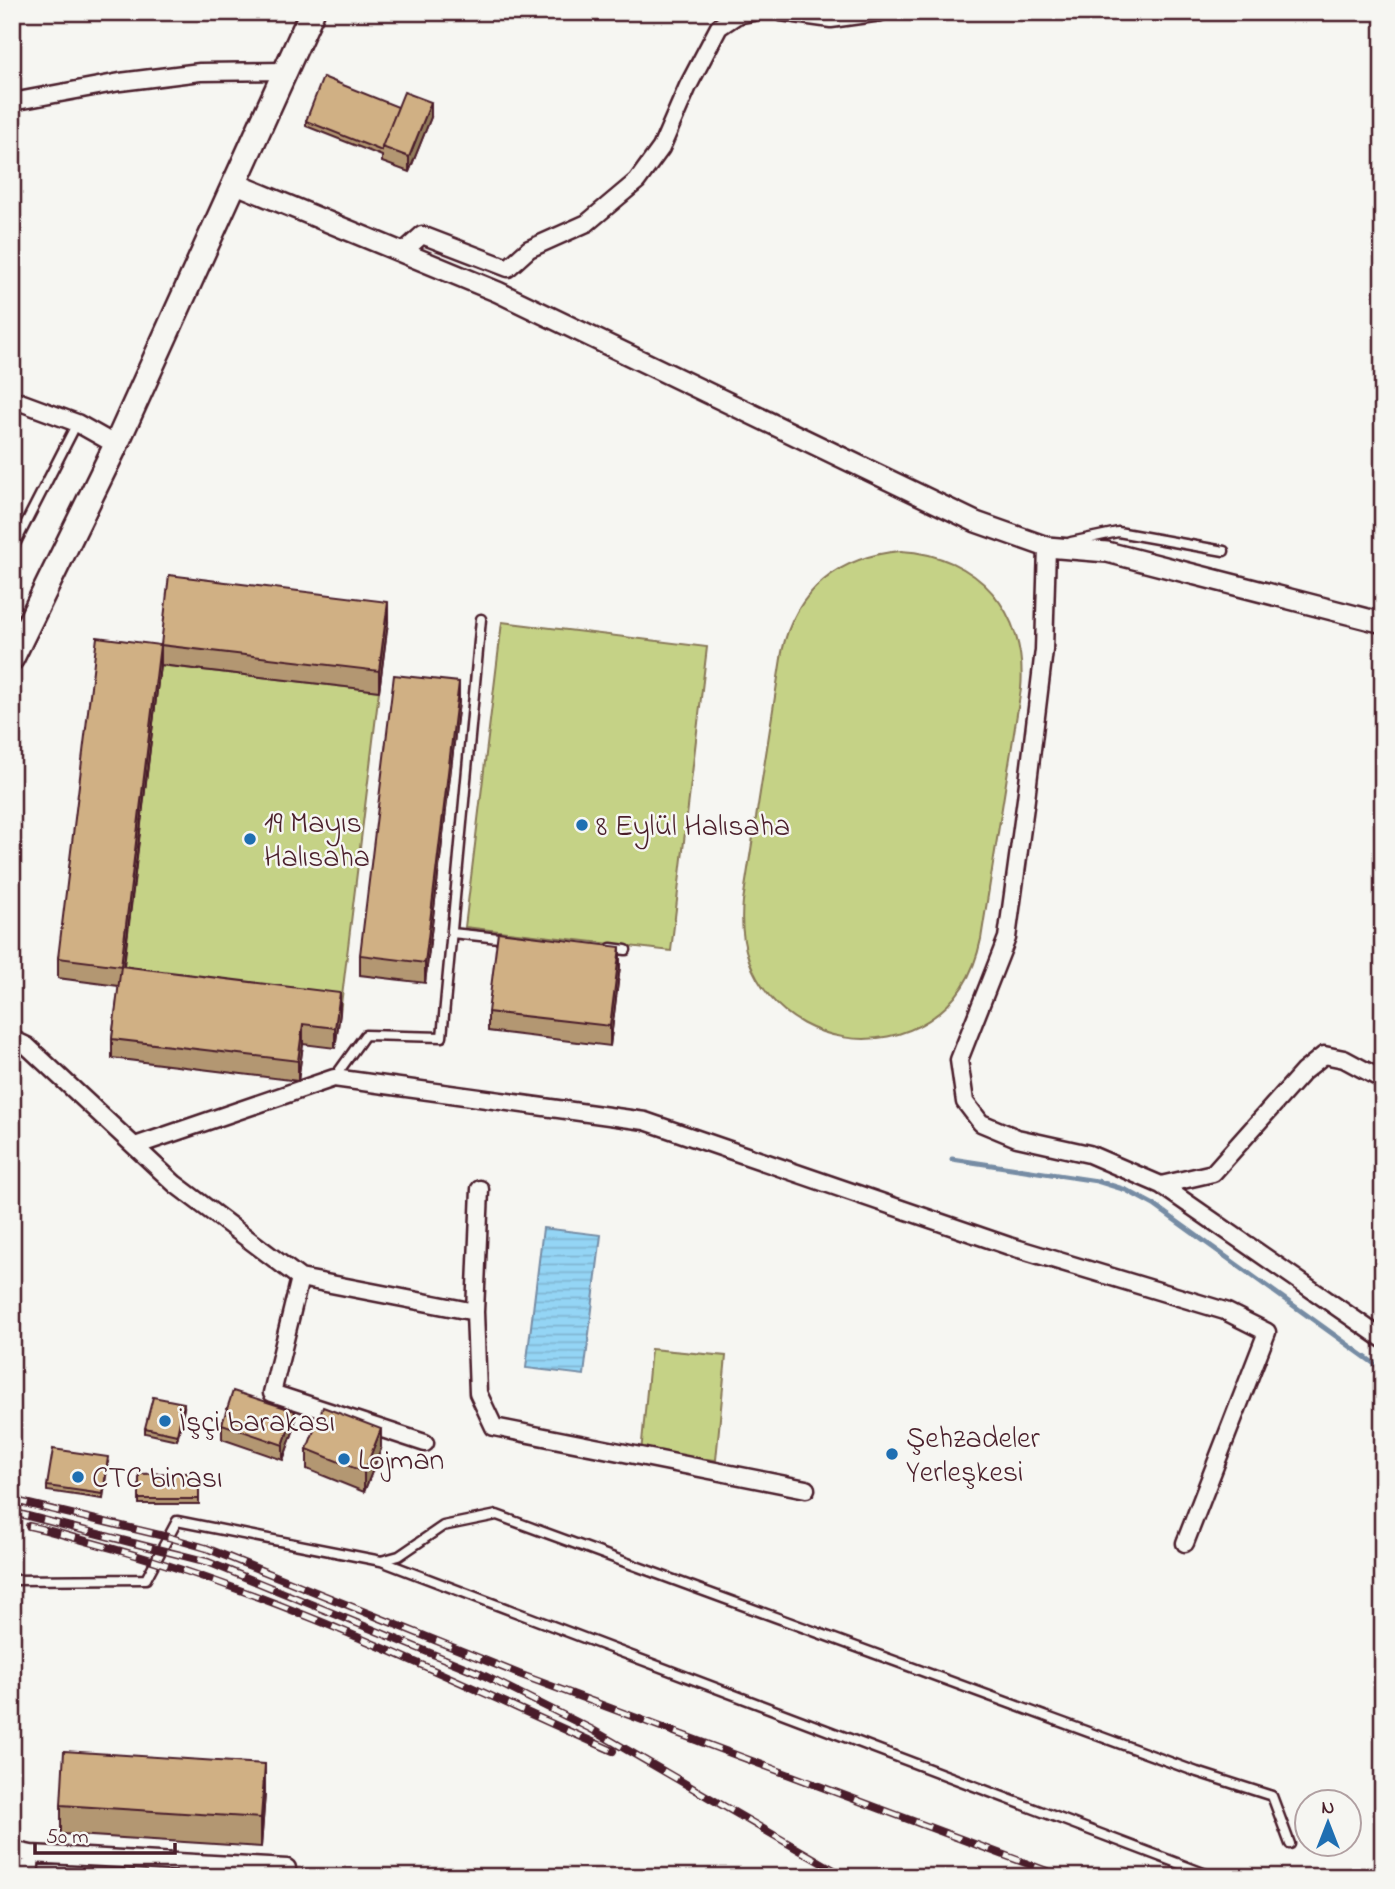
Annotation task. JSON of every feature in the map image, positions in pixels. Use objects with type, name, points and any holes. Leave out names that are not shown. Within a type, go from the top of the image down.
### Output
[{"type":"main road","points":[[12,658],[116,445],[312,12]]},
{"type":"street","points":[[403,252],[422,234],[508,268],[529,249],[587,223],[637,181],[661,148],[688,86],[719,27],[737,15],[753,12]]},
{"type":"street","points":[[781,12],[831,19],[881,12]]},
{"type":"street","points":[[12,102],[120,82],[200,72],[286,71]]},
{"type":"street","points":[[234,183],[498,292],[976,522],[1047,547],[1107,552],[1383,623]]},
{"type":"street","points":[[12,399],[77,423],[116,445]]},
{"type":"street","points":[[1047,547],[1044,650],[1027,799],[1007,938],[959,1060],[965,1102],[981,1123],[1017,1138],[1089,1154],[1161,1185],[1383,1339]]},
{"type":"street","points":[[12,1039],[27,1046],[175,1184],[300,1279],[475,1312]]},
{"type":"street","points":[[1161,1185],[1213,1173],[1303,1072],[1324,1055],[1344,1059],[1383,1080]]},
{"type":"street","points":[[135,1146],[334,1078],[645,1121],[1009,1246],[1225,1311],[1267,1332],[1185,1543]]},
{"type":"street","points":[[480,1189],[475,1312],[478,1393],[494,1427],[806,1489]]},
{"type":"street","points":[[300,1279],[272,1394],[425,1443]]},
{"type":"street","points":[[12,1850],[158,1869],[287,1868]]},
{"type":"street","points":[[29,1877],[32,1854]]},
{"type":"lane","points":[[12,550],[77,423]]},
{"type":"lane","points":[[1047,547],[1118,532],[1224,551]]},
{"type":"lane","points":[[334,1078],[365,1035],[442,1037],[481,619]]},
{"type":"lane","points":[[452,933],[519,940]]},
{"type":"lane","points":[[599,947],[626,950]]},
{"type":"lane","points":[[381,1561],[399,1556],[443,1525],[497,1515],[1184,1767],[1272,1796],[1290,1844]]},
{"type":"lane","points":[[12,1580],[146,1579],[177,1521],[381,1561],[1214,1877]]},
{"type":"green space","points":[[901,551],[928,555],[953,563],[974,576],[992,593],[1006,613],[1016,636],[1021,661],[1021,689],[981,939],[961,988],[928,1020],[888,1037],[844,1037],[803,1024],[769,996],[747,955],[743,901],[782,652],[788,630],[797,611],[823,580],[858,560]]},
{"type":"green space","name":"8 Eylül Halısaha","points":[[502,622],[707,647],[671,951],[465,927]]},
{"type":"green space","name":"19 Mayıs Halısaha","points":[[160,665],[379,691],[340,1013],[121,986]]},
{"type":"green space","points":[[651,1349],[726,1356],[716,1460],[641,1453]]},
{"type":"water","points":[[543,1228],[601,1235],[584,1375],[526,1368]]},
{"type":"building","points":[[323,77],[398,107],[382,151],[306,121]]},
{"type":"building","points":[[404,92],[431,102],[409,157],[382,147]]},
{"type":"building","points":[[169,575],[388,602],[379,671],[161,645]]},
{"type":"building","points":[[97,637],[160,645],[121,966],[58,958]]},
{"type":"building","points":[[394,675],[459,682],[425,963],[360,955]]},
{"type":"building","points":[[498,932],[620,947],[610,1026],[488,1012]]},
{"type":"building","points":[[121,966],[340,993],[335,1028],[303,1024],[298,1061],[112,1039]]},
{"type":"building","points":[[233,1391],[295,1411],[283,1445],[222,1424]]},
{"type":"building","name":"İşçi barakası","points":[[153,1397],[184,1403],[177,1435],[145,1428]]},
{"type":"building","points":[[323,1407],[381,1429],[364,1472],[307,1449]]},
{"type":"building","name":"CTC binası","points":[[53,1449],[108,1457],[103,1494],[47,1486]]},
{"type":"building","points":[[199,1473],[199,1499],[139,1499],[139,1474]]},
{"type":"building","points":[[64,1751],[265,1764],[261,1818],[61,1805]]},
{"type":"waterway","points":[[952,1159],[1097,1181],[1126,1190],[1154,1205],[1383,1370]]},
{"type":"railway","points":[[12,1500],[206,1548],[519,1674],[1063,1877]]},
{"type":"railway","points":[[12,1512],[208,1562],[479,1673],[591,1729],[846,1877]]},
{"type":"railway","points":[[29,1526],[111,1548],[240,1590],[366,1640],[613,1751]]},
{"type":"place","name":"8 Eylül Halısaha","points":[[582,825]]},
{"type":"place","name":"19 Mayıs Halısaha","points":[[250,839]]},
{"type":"place","name":"İşçi barakası","points":[[165,1421]]},
{"type":"place","name":"Şehzadeler Yerleşkesi","points":[[892,1454]]},
{"type":"place","name":"Lojman","points":[[344,1459]]},
{"type":"place","name":"CTC binası","points":[[78,1477]]}]
